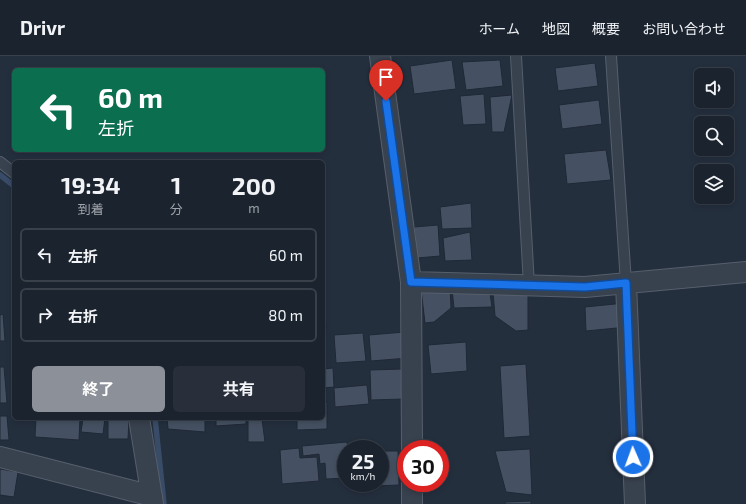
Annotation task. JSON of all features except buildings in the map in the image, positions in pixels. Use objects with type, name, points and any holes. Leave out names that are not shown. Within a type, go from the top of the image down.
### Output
[{"type":"street","points":[[380,56],[411,282],[412,440]]},
{"type":"street","points":[[411,282],[585,287],[746,272]]},
{"type":"street","points":[[626,283],[635,504]]},
{"type":"street","points":[[0,457],[152,500],[139,420]]},
{"type":"street","points":[[412,492],[412,504]]},
{"type":"lane","points":[[516,56],[529,285]]},
{"type":"lane","points":[[611,56],[626,283]]},
{"type":"lane","points":[[0,162],[12,171]]},
{"type":"waterway","points":[[0,175],[12,184]]},
{"type":"waterway","points":[[155,420],[164,504]]},
{"type":"route","points":[[386,101],[411,282],[585,287],[626,283],[633,457]]}]
